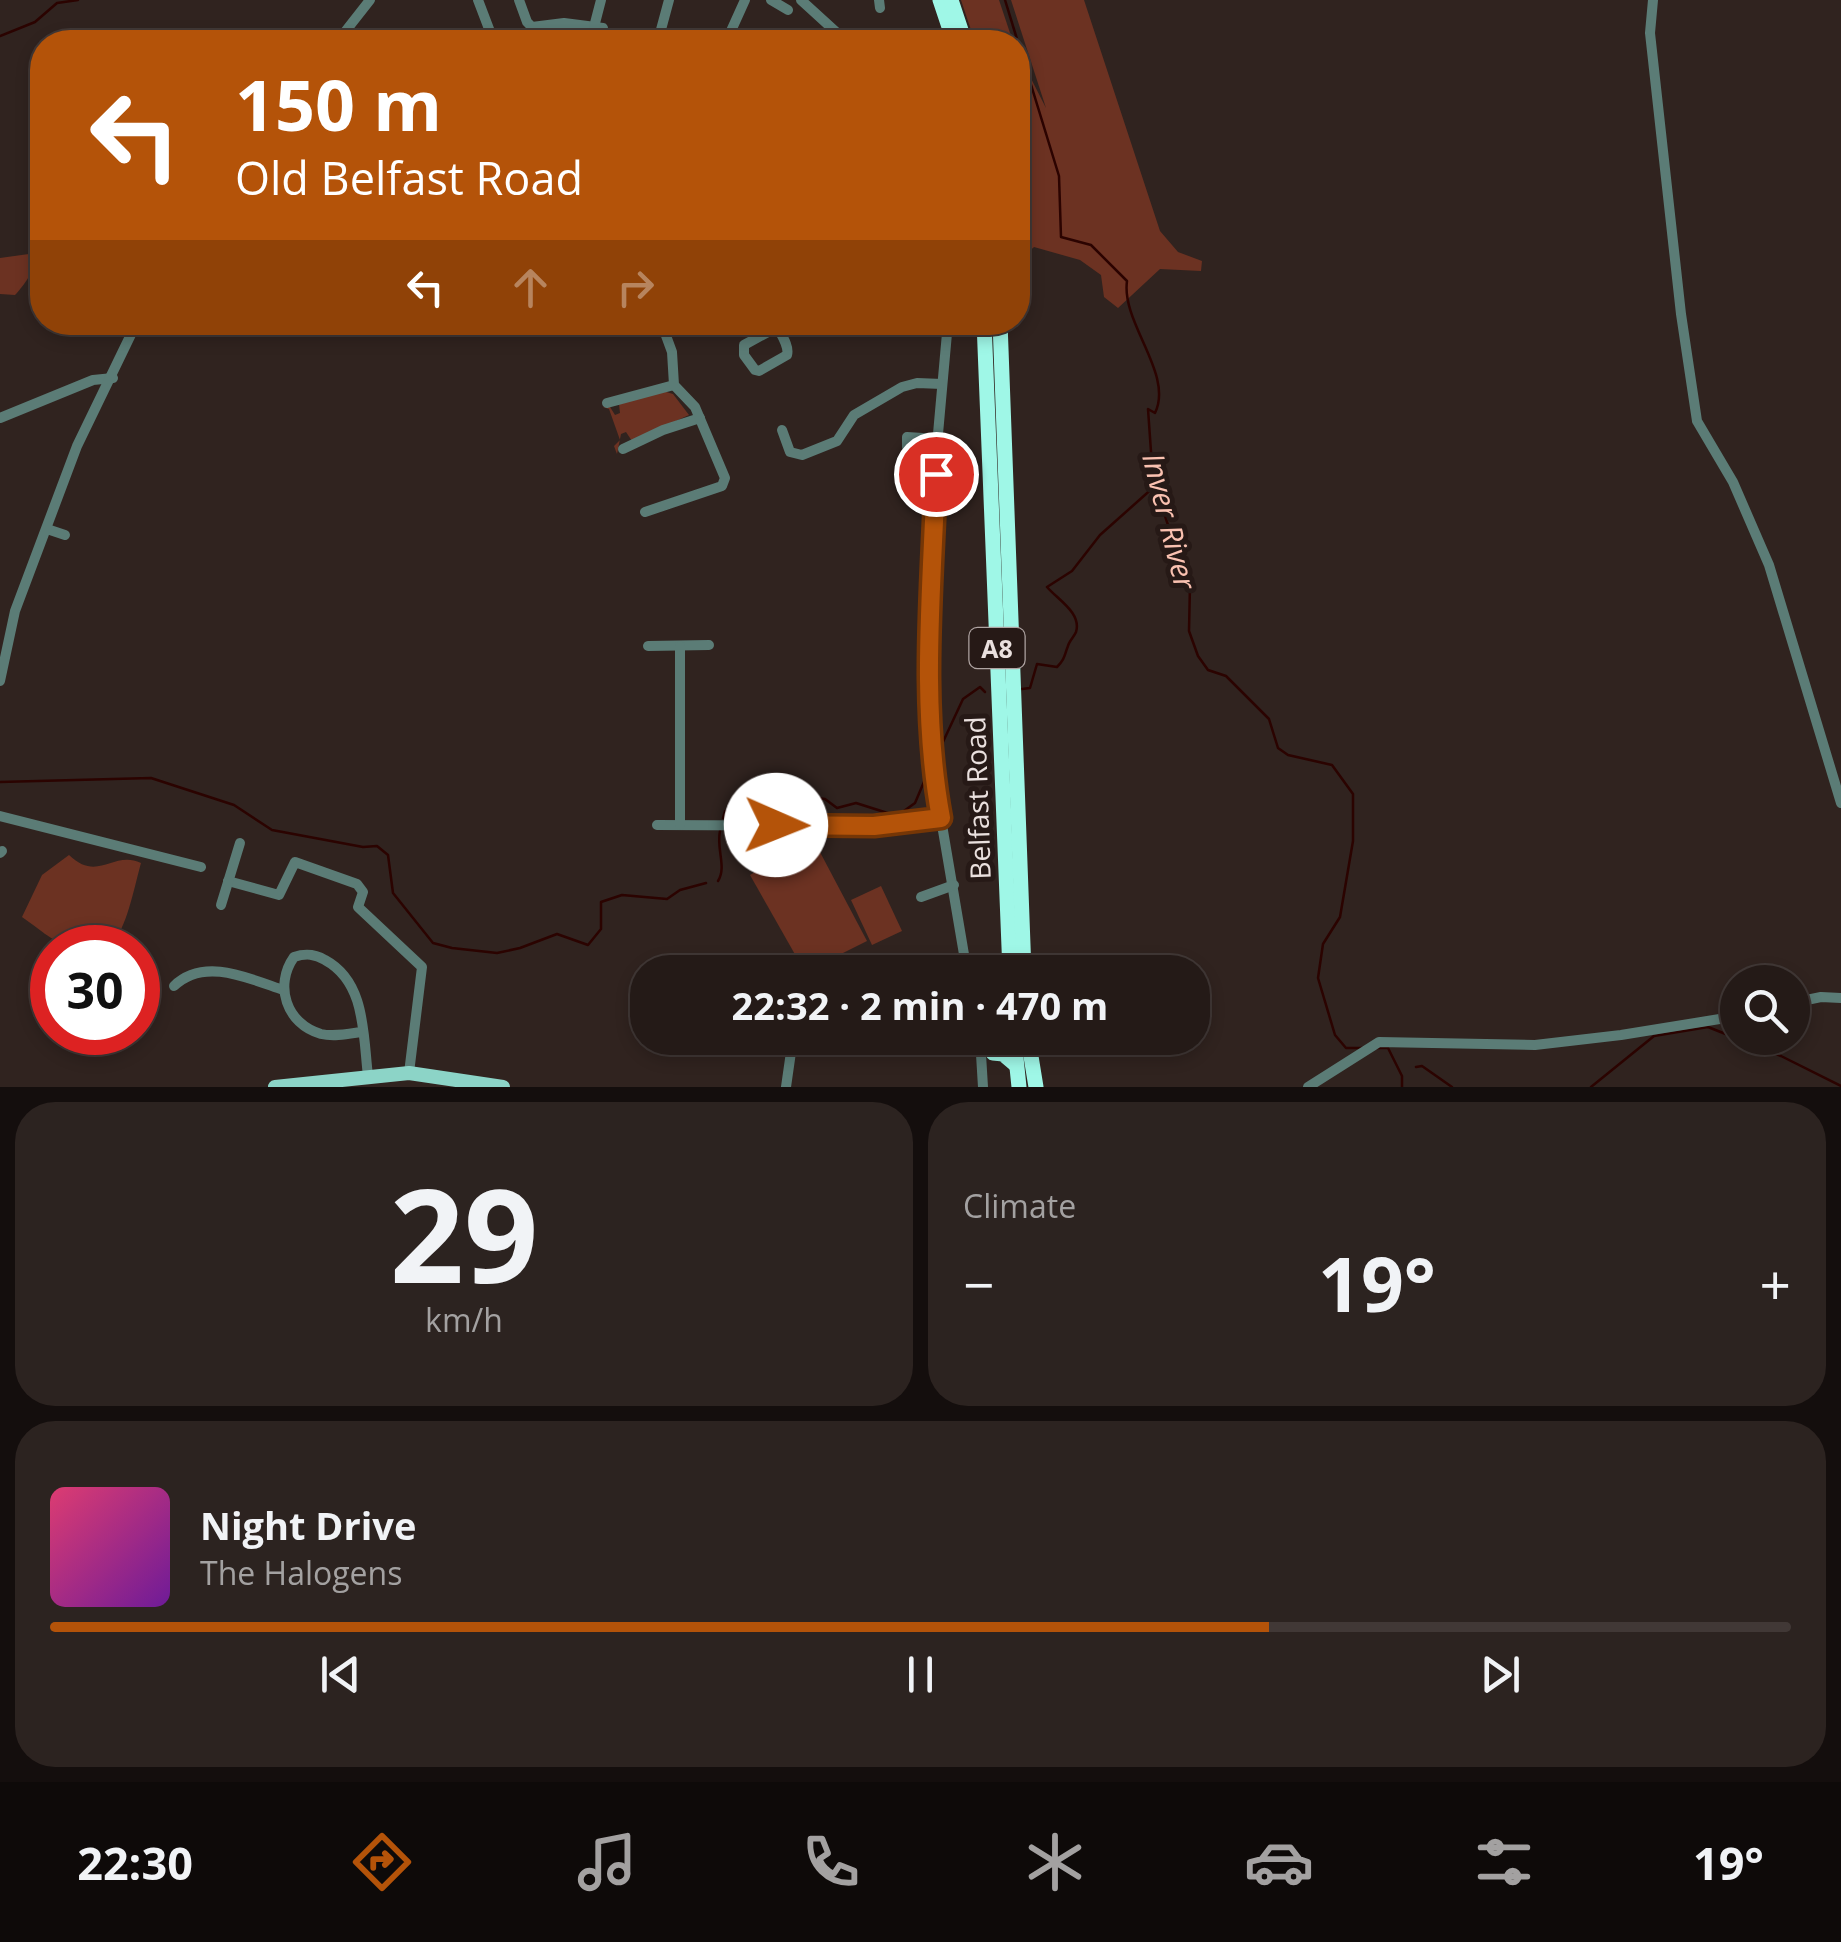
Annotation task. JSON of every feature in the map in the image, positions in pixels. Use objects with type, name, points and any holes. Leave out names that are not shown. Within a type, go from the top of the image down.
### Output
[{"type":"highway","points":[[940,0],[950,30]]},
{"type":"highway","points":[[951,0],[961,30]]},
{"type":"highway","name":"Belfast Road","points":[[985,335],[1009,955]]},
{"type":"highway","name":"Belfast Road","points":[[1000,335],[1023,955]]},
{"type":"highway","points":[[1004,1055],[1016,1066]]},
{"type":"highway","points":[[1015,1055],[1019,1087]]},
{"type":"highway","points":[[1031,1055],[1036,1087]]},
{"type":"main road","points":[[275,1087],[409,1073],[503,1087]]},
{"type":"street","points":[[346,30],[370,0]]},
{"type":"street","points":[[478,0],[489,30]]},
{"type":"street","points":[[519,0],[527,23],[533,28],[561,23],[598,28],[600,0]]},
{"type":"street","points":[[661,30],[670,0]]},
{"type":"street","points":[[731,30],[744,0]]},
{"type":"street","points":[[772,0],[788,10]]},
{"type":"street","points":[[803,0],[835,30]]},
{"type":"street","points":[[1653,0],[1650,33],[1681,314],[1697,421],[1733,482],[1769,565],[1841,803]]},
{"type":"street","points":[[0,682],[15,611],[77,446],[132,335]]},
{"type":"street","points":[[646,512],[657,501],[674,504],[722,486],[725,478],[696,407],[674,386],[672,352],[666,335]]},
{"type":"street","points":[[760,335],[744,345],[744,354],[759,371],[787,355],[781,335]]},
{"type":"street","points":[[947,335],[938,438],[930,666],[931,766],[965,955]]},
{"type":"street","points":[[0,418],[93,380],[113,378]]},
{"type":"street","points":[[782,430],[790,452],[802,455],[837,441],[854,415],[902,387],[942,384]]},
{"type":"street","points":[[613,405],[674,386]]},
{"type":"street","points":[[626,445],[700,418]]},
{"type":"street","points":[[906,447],[906,437],[938,438]]},
{"type":"street","points":[[47,529],[64,536]]},
{"type":"street","points":[[648,646],[709,645]]},
{"type":"street","points":[[680,646],[680,825]]},
{"type":"street","points":[[0,816],[200,867]]},
{"type":"street","points":[[657,826],[874,826],[941,818]]},
{"type":"street","points":[[221,905],[240,843]]},
{"type":"street","points":[[228,881],[279,895],[295,862],[357,884],[363,892],[358,907],[422,968],[409,1073]]},
{"type":"street","points":[[921,897],[954,885]]},
{"type":"street","points":[[362,1032],[330,1036],[307,1028],[295,1016],[282,990],[294,957],[308,954],[323,958],[342,972],[354,989],[362,1032],[368,1076]]},
{"type":"street","points":[[174,986],[200,970],[243,976],[282,990]]},
{"type":"street","points":[[1810,999],[1841,998]]},
{"type":"street","points":[[1308,1087],[1379,1042],[1535,1044],[1720,1019]]},
{"type":"street","points":[[786,1087],[790,1055]]},
{"type":"street","points":[[984,1087],[988,1055]]},
{"type":"shaded area","points":[[961,0],[999,0],[1009,30],[971,30]]},
{"type":"shaded area","points":[[1011,0],[1084,0],[1160,231],[1178,252],[1202,261],[1201,271],[1160,269],[1118,308],[1104,297],[1101,275],[1080,260],[1034,247],[1030,251],[1030,77],[1046,108],[1030,59],[1030,30],[1021,30]]},
{"type":"shaded area","points":[[30,254],[30,274],[15,295],[0,294],[0,258]]},
{"type":"shaded area","points":[[663,391],[673,394],[689,415],[632,441],[626,432],[620,440],[609,409],[603,407],[610,407],[615,415],[620,413],[619,404]]},
{"type":"shaded area","points":[[812,837],[867,941],[839,955],[795,955],[750,875]]},
{"type":"shaded area","points":[[69,855],[89,866],[122,860],[141,863],[122,925],[33,925],[22,917],[42,875]]},
{"type":"shaded area","points":[[881,886],[902,931],[872,945],[851,900]]},
{"type":"waterway","points":[[0,36],[35,22],[57,3],[78,0]]},
{"type":"waterway","name":"Inver River","points":[[1005,0],[1014,30]]},
{"type":"waterway","name":"Inver River","points":[[1030,81],[1059,176],[1061,237],[1091,245],[1127,281],[1132,314],[1158,382],[1155,413],[1148,409],[1153,480],[1188,573],[1189,631],[1198,656],[1208,670],[1226,676],[1269,719],[1278,748],[1288,755],[1332,765],[1353,794],[1353,841],[1340,917],[1323,944],[1318,978],[1335,1035],[1346,1048],[1363,1048]]},
{"type":"waterway","points":[[1022,689],[1030,688],[1037,664],[1057,667],[1076,632],[1072,613],[1047,587],[1072,571],[1100,535],[1155,486]]},
{"type":"waterway","points":[[935,759],[963,699],[980,687],[985,692]]},
{"type":"waterway","points":[[723,818],[725,811],[755,811],[774,797],[784,802],[793,795],[825,799],[837,808],[856,803],[897,816],[915,803],[929,770]]},
{"type":"waterway","points":[[0,782],[151,778],[234,805],[272,830],[363,847],[377,846],[388,855],[393,893],[433,943],[452,948],[497,953],[557,934],[588,945],[601,929],[601,902],[622,895],[667,899],[680,890],[706,883]]},
{"type":"waterway","points":[[718,881],[722,870],[720,831]]},
{"type":"waterway","points":[[1591,1087],[1654,1036],[1708,1027],[1781,1056],[1841,1086]]},
{"type":"waterway","name":"Inver River","points":[[1376,1048],[1388,1048],[1402,1076],[1402,1087]]},
{"type":"waterway","points":[[1416,1067],[1422,1066],[1452,1087]]},
{"type":"route","points":[[776,825],[874,826],[941,818],[932,772],[930,706],[936,474]]}]
